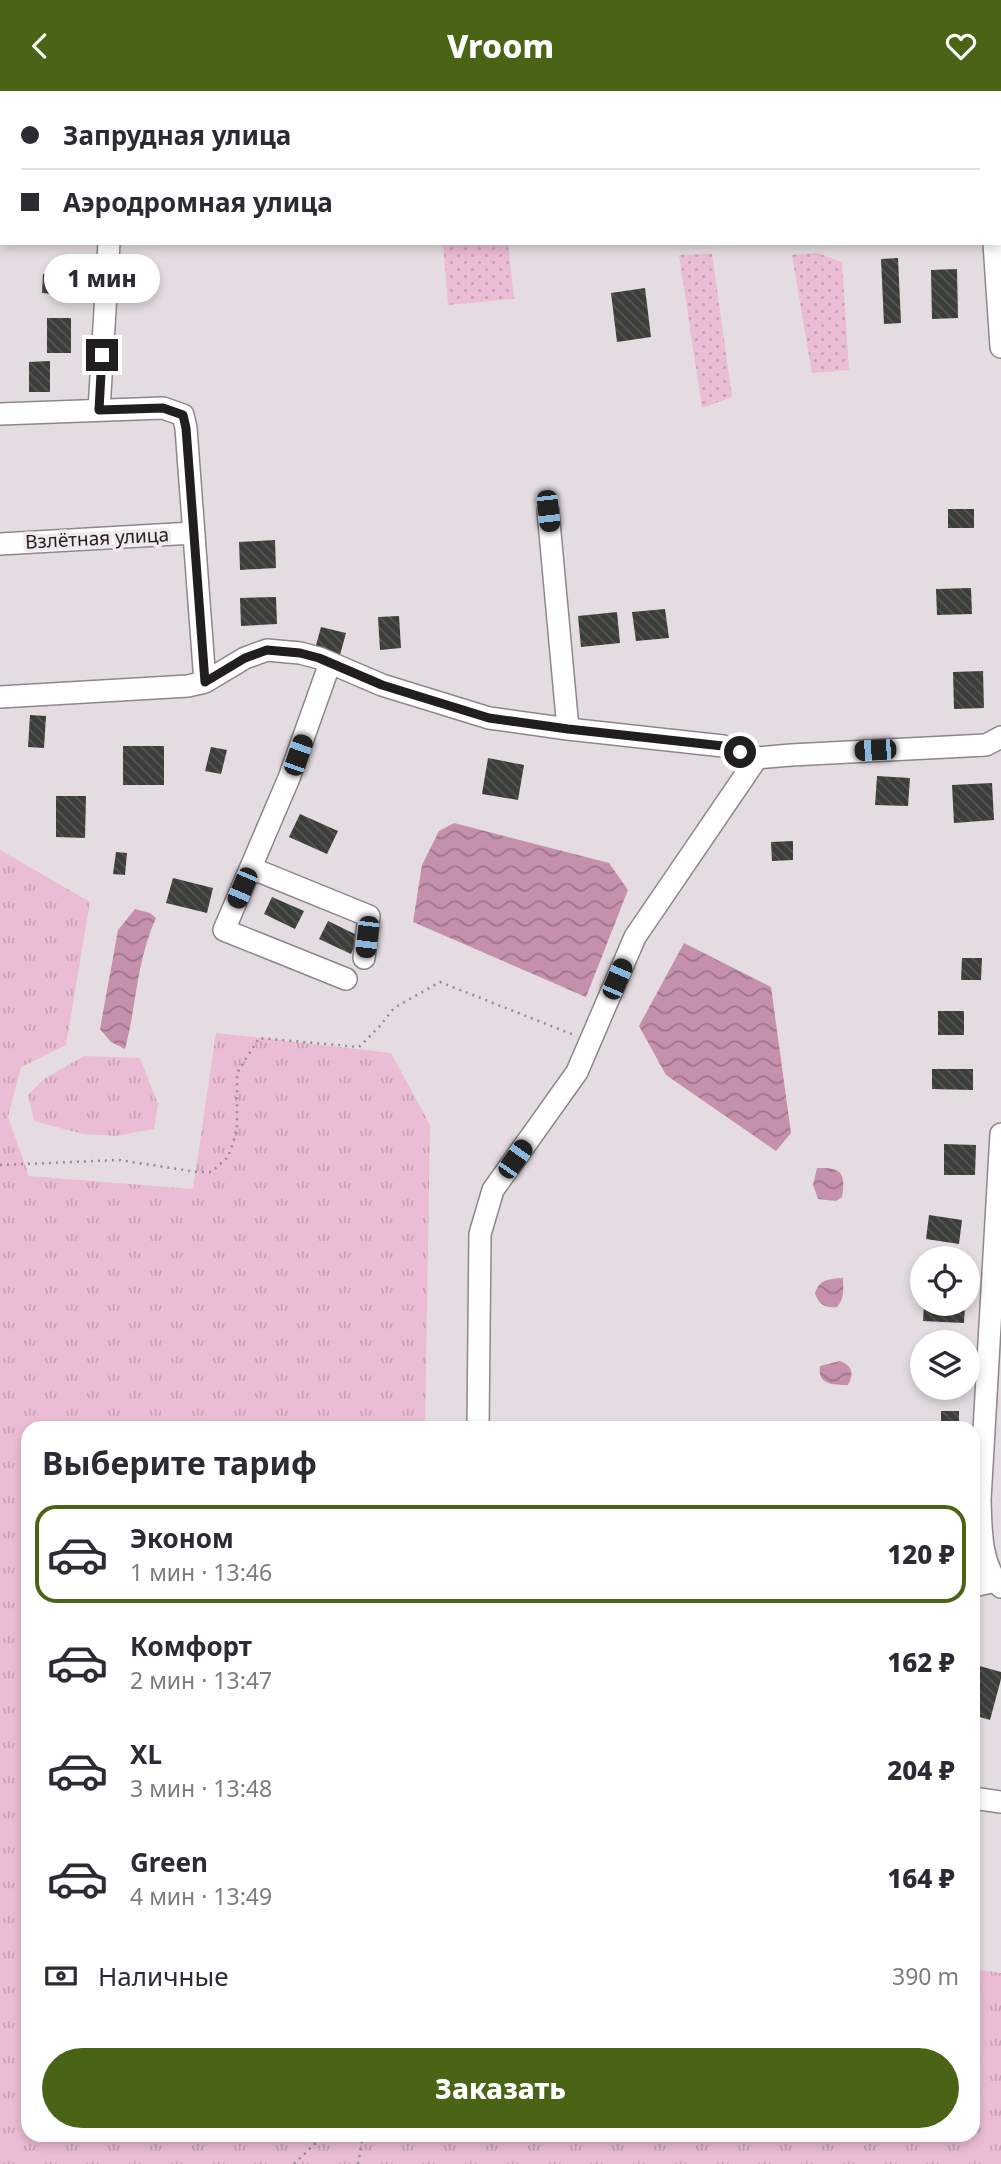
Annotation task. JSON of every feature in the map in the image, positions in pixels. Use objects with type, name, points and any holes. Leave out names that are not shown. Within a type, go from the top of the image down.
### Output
[{"type":"street","points":[[99,410],[109,245]]},
{"type":"street","points":[[994,245],[1001,347]]},
{"type":"street","points":[[0,414],[163,408],[183,415],[205,682]]},
{"type":"street","points":[[548,511],[568,729]]},
{"type":"street","name":"Взлётная улица","points":[[0,544],[193,533]]},
{"type":"street","points":[[0,697],[188,686],[205,682],[245,658],[267,650],[300,653],[382,685],[489,718],[723,746],[757,758],[986,745],[1001,737]]},
{"type":"street","points":[[330,663],[289,778],[224,930],[346,979]]},
{"type":"street","points":[[478,1421],[480,1234],[493,1191],[577,1072],[635,937],[757,758]]},
{"type":"street","points":[[251,868],[369,916],[364,958]]},
{"type":"street","points":[[980,1585],[998,1584],[982,1545],[980,1500],[1001,1134]]},
{"type":"street","points":[[980,1799],[1001,1802]]},
{"type":"path","points":[[0,1165],[119,1160],[197,1173],[211,1172],[228,1157],[237,1131],[237,1073],[259,1038],[359,1047],[394,1008],[440,982],[590,1041]]},
{"type":"path","points":[[293,2164],[317,2142]]},
{"type":"path","points":[[358,2164],[362,2142]]},
{"type":"green space","points":[[443,245],[508,245],[514,299],[448,305]]},
{"type":"green space","points":[[817,253],[842,262],[849,370],[812,373],[792,255]]},
{"type":"green space","points":[[712,254],[732,397],[702,408],[679,255]]},
{"type":"green space","points":[[0,850],[90,902],[66,1045],[21,1067],[8,1117],[29,1176],[193,1189],[216,1033],[391,1053],[430,1125],[425,1421],[21,1421],[21,2142],[980,2142],[980,1970],[1001,1973],[1001,2164],[0,2164]]},
{"type":"green space","points":[[84,1056],[140,1058],[158,1104],[154,1129],[116,1136],[83,1134],[34,1121],[28,1095],[44,1079]]},
{"type":"water","points":[[454,823],[609,863],[628,890],[586,997],[413,922],[422,865],[439,831]]},
{"type":"water","points":[[135,909],[150,913],[156,918],[144,951],[125,1049],[111,1042],[100,1029],[118,930]]},
{"type":"water","points":[[684,943],[771,987],[791,1133],[776,1151],[666,1075],[639,1026]]},
{"type":"water","points":[[817,1168],[837,1170],[840,1173],[843,1182],[842,1197],[836,1201],[818,1199],[813,1185]]},
{"type":"water","points":[[843,1278],[840,1304],[837,1307],[821,1303],[815,1294],[819,1285]]},
{"type":"water","points":[[840,1361],[848,1365],[851,1371],[848,1385],[827,1383],[821,1377],[820,1366]]},
{"type":"building","points":[[898,258],[901,323],[884,324],[881,259]]},
{"type":"building","points":[[957,269],[958,318],[932,319],[931,270]]},
{"type":"building","points":[[43,274],[73,276],[72,296],[42,293]]},
{"type":"building","points":[[645,288],[651,337],[617,342],[611,293]]},
{"type":"building","points":[[47,318],[71,318],[71,353],[47,353]]},
{"type":"building","points":[[50,361],[50,392],[29,392],[29,362]]},
{"type":"building","points":[[948,509],[974,509],[974,528],[948,528]]},
{"type":"building","points":[[275,540],[276,568],[240,570],[239,542]]},
{"type":"building","points":[[971,588],[972,614],[937,615],[936,589]]},
{"type":"building","points":[[276,597],[277,624],[241,626],[240,598]]},
{"type":"building","points":[[665,609],[669,638],[636,641],[632,612]]},
{"type":"building","points":[[617,612],[620,643],[581,647],[578,616]]},
{"type":"building","points":[[399,616],[401,648],[380,650],[378,617]]},
{"type":"building","points":[[321,627],[346,633],[340,655],[315,649]]},
{"type":"building","points":[[983,671],[984,708],[954,709],[953,672]]},
{"type":"building","points":[[30,715],[46,716],[44,748],[28,747]]},
{"type":"building","points":[[123,746],[164,746],[164,785],[123,785]]},
{"type":"building","points":[[211,747],[227,750],[221,774],[205,771]]},
{"type":"building","points":[[488,758],[524,765],[518,800],[482,794]]},
{"type":"building","points":[[877,776],[910,778],[908,806],[875,805]]},
{"type":"building","points":[[992,783],[994,820],[954,823],[952,785]]},
{"type":"building","points":[[56,796],[86,796],[85,838],[56,837]]},
{"type":"building","points":[[300,814],[338,831],[327,854],[289,837]]},
{"type":"building","points":[[793,841],[793,860],[772,861],[771,842]]},
{"type":"building","points":[[116,852],[127,853],[125,875],[113,874]]},
{"type":"building","points":[[173,878],[213,888],[207,913],[166,903]]},
{"type":"building","points":[[272,897],[304,911],[295,929],[264,914]]},
{"type":"building","points":[[328,921],[359,936],[351,954],[319,939]]},
{"type":"building","points":[[962,958],[982,958],[981,980],[961,980]]},
{"type":"building","points":[[938,1011],[964,1011],[964,1035],[938,1035]]},
{"type":"building","points":[[932,1069],[973,1069],[973,1090],[932,1089]]},
{"type":"building","points":[[944,1144],[976,1145],[975,1175],[944,1175]]},
{"type":"building","points":[[929,1215],[962,1220],[959,1244],[926,1239]]},
{"type":"building","points":[[923,1316],[964,1316],[964,1323],[923,1321]]},
{"type":"building","points":[[941,1411],[959,1411],[959,1421],[941,1421]]},
{"type":"building","points":[[980,1666],[1001,1672],[990,1720],[980,1717]]},
{"type":"route","points":[[102,355],[99,410],[163,408],[183,415],[205,682],[245,658],[267,650],[300,653],[319,658],[382,685],[489,718],[723,746],[740,752]]}]
